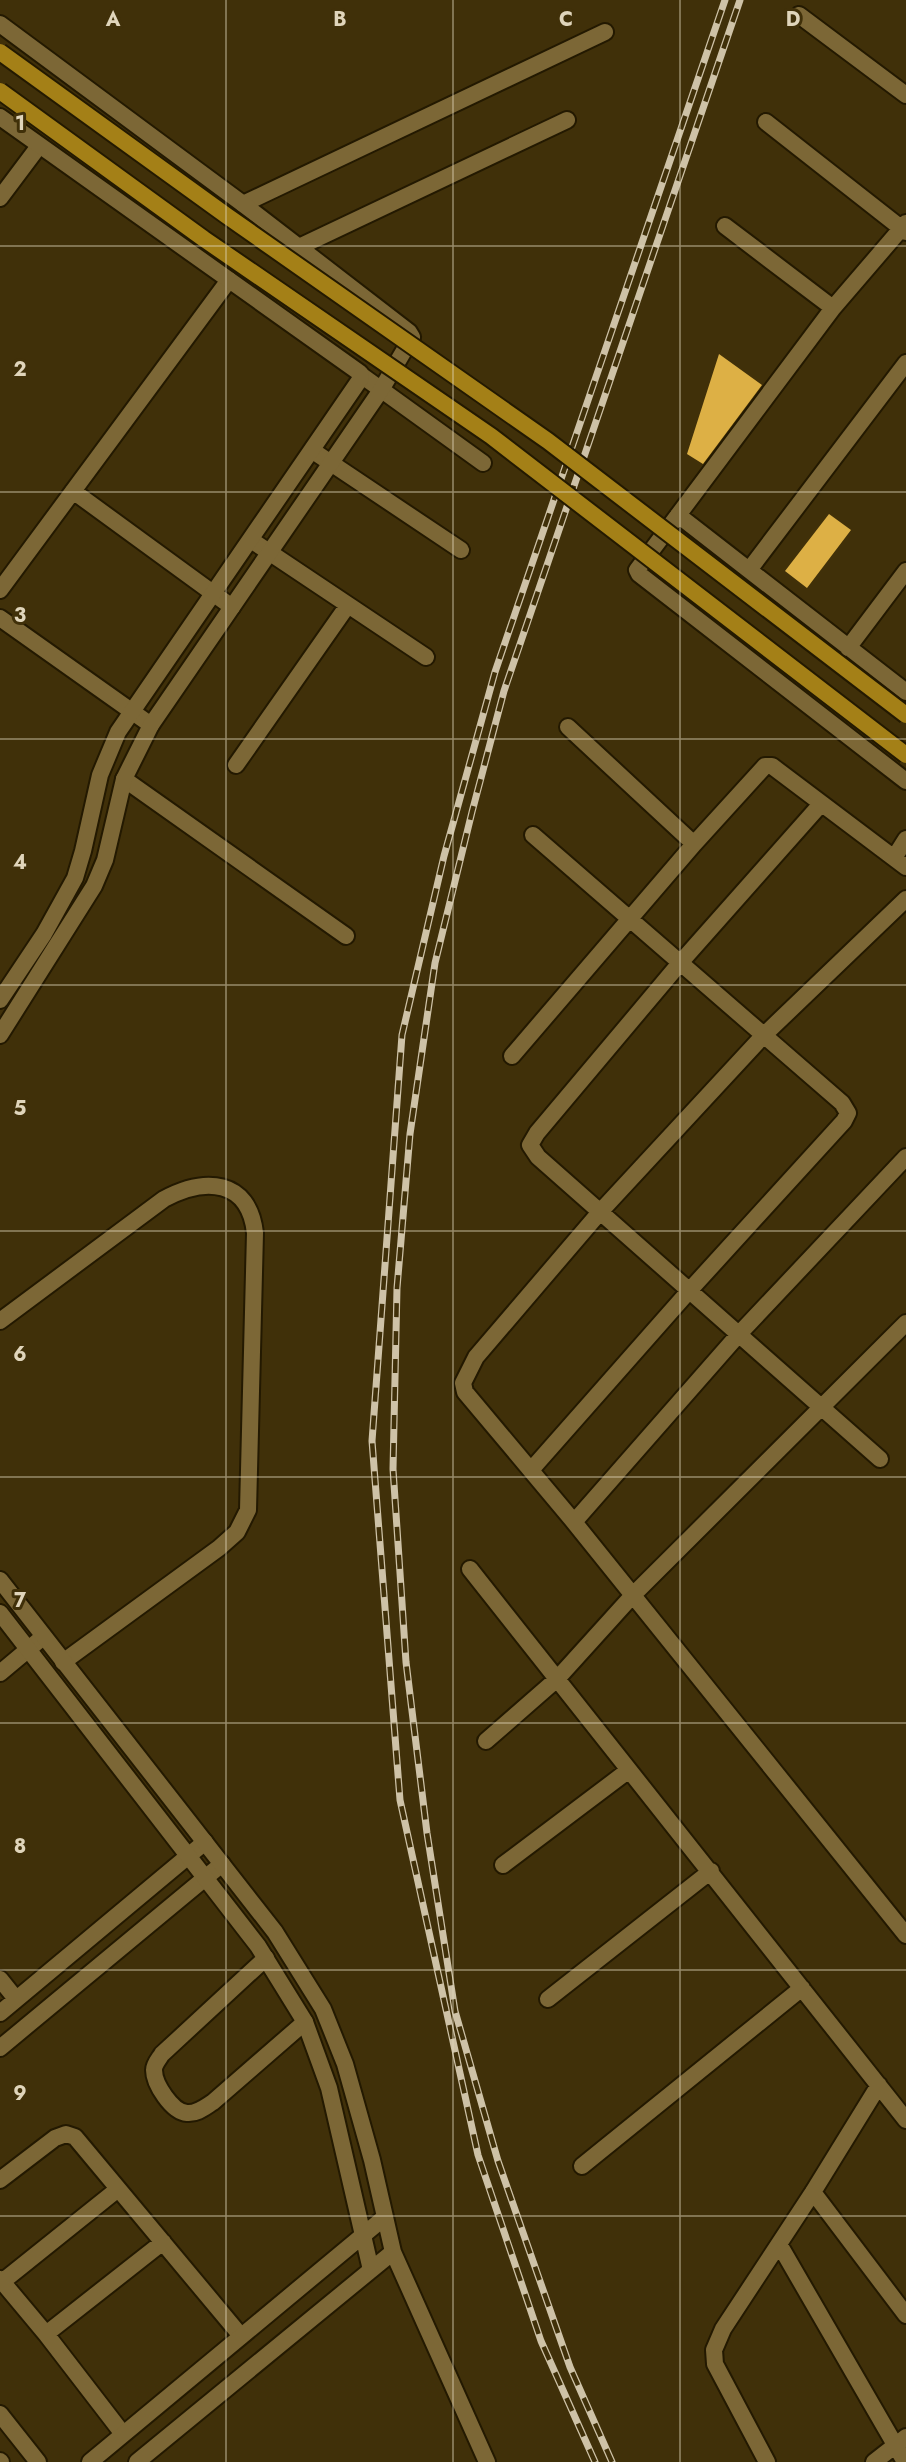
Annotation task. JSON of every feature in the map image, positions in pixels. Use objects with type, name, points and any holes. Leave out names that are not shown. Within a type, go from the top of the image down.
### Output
[{"type":"main road","points":[[0,51],[227,216],[548,441],[906,715]]},
{"type":"main road","points":[[0,92],[204,239],[491,436],[906,755]]},
{"type":"street","points":[[799,15],[906,95]]},
{"type":"street","points":[[0,24],[243,204],[412,334],[412,339],[381,390],[151,725],[124,779],[105,860],[94,886],[1,1031]]},
{"type":"street","points":[[243,204],[605,32]]},
{"type":"street","points":[[0,117],[483,463]]},
{"type":"street","points":[[299,247],[567,120]]},
{"type":"street","points":[[766,122],[904,228],[832,308],[638,568],[639,574],[906,781]]},
{"type":"street","points":[[0,198],[39,146]]},
{"type":"street","points":[[725,225],[832,308]]},
{"type":"street","points":[[0,590],[229,280]]},
{"type":"street","points":[[749,570],[906,363]]},
{"type":"street","points":[[0,1000],[44,934],[75,878],[100,775],[118,732],[313,451],[361,380],[361,375]]},
{"type":"street","points":[[313,451],[460,550]]},
{"type":"street","points":[[73,491],[232,607]]},
{"type":"street","points":[[678,514],[906,692]]},
{"type":"street","points":[[251,540],[426,657]]},
{"type":"street","points":[[848,648],[906,571]]},
{"type":"street","points":[[236,765],[348,605]]},
{"type":"street","points":[[0,618],[151,725]]},
{"type":"street","points":[[568,727],[694,844]]},
{"type":"street","points":[[512,1056],[694,844],[767,765],[772,766],[900,862],[906,839]]},
{"type":"street","points":[[124,779],[346,936]]},
{"type":"street","points":[[821,804],[680,963],[531,1142],[532,1149],[538,1157],[880,1459]]},
{"type":"street","points":[[531,1470],[689,1291],[844,1121],[848,1113],[842,1103],[533,835]]},
{"type":"street","points":[[906,900],[763,1036],[600,1212],[477,1357],[463,1383],[465,1392],[574,1522],[906,1935]]},
{"type":"street","points":[[574,1522],[739,1334],[906,1157]]},
{"type":"street","points":[[0,1321],[178,1192],[197,1186],[219,1186],[234,1191],[248,1205],[255,1233],[248,1510],[237,1532],[219,1548],[63,1662]]},
{"type":"street","points":[[486,1741],[557,1679],[633,1595],[906,1323]]},
{"type":"street","points":[[470,1569],[906,2120]]},
{"type":"street","points":[[0,1580],[275,1932],[322,2009],[345,2064],[393,2252],[487,2462]]},
{"type":"street","points":[[0,1613],[266,1958],[305,2022],[329,2088],[371,2270]]},
{"type":"street","points":[[0,1673],[43,1637]]},
{"type":"street","points":[[503,1865],[629,1770]]},
{"type":"street","points":[[0,2013],[205,1842]]},
{"type":"street","points":[[0,2048],[222,1864]]},
{"type":"street","points":[[548,1999],[711,1871]]},
{"type":"street","points":[[266,1958],[162,2054],[155,2064],[154,2072],[160,2088],[181,2112],[197,2111],[213,2102],[305,2022]]},
{"type":"street","points":[[0,1979],[16,1999]]},
{"type":"street","points":[[582,2166],[802,1988]]},
{"type":"street","points":[[767,2462],[717,2370],[714,2350],[723,2329],[780,2244],[879,2085]]},
{"type":"street","points":[[0,2180],[55,2138],[66,2134],[75,2137],[242,2336]]},
{"type":"street","points":[[118,2189],[1,2281],[46,2334],[123,2434]]},
{"type":"street","points":[[813,2192],[906,2314]]},
{"type":"street","points":[[90,2462],[385,2217]]},
{"type":"street","points":[[46,2334],[163,2242]]},
{"type":"street","points":[[780,2244],[901,2441],[905,2462]]},
{"type":"street","points":[[137,2462],[393,2252]]},
{"type":"street","points":[[0,2414],[39,2462]]},
{"type":"street","points":[[874,2462],[901,2441]]},
{"type":"building","points":[[719,354],[762,385],[703,464],[687,454]]},
{"type":"building","points":[[829,514],[851,530],[807,588],[785,571]]},
{"type":"railway","points":[[595,2462],[541,2341],[478,2155],[400,1800],[372,1441],[402,1035],[444,856],[495,672],[725,0]]},
{"type":"railway","points":[[612,2462],[570,2367],[498,2161],[455,2011],[427,1833],[406,1662],[393,1469],[397,1288],[410,1134],[435,963],[504,691],[740,0]]}]
